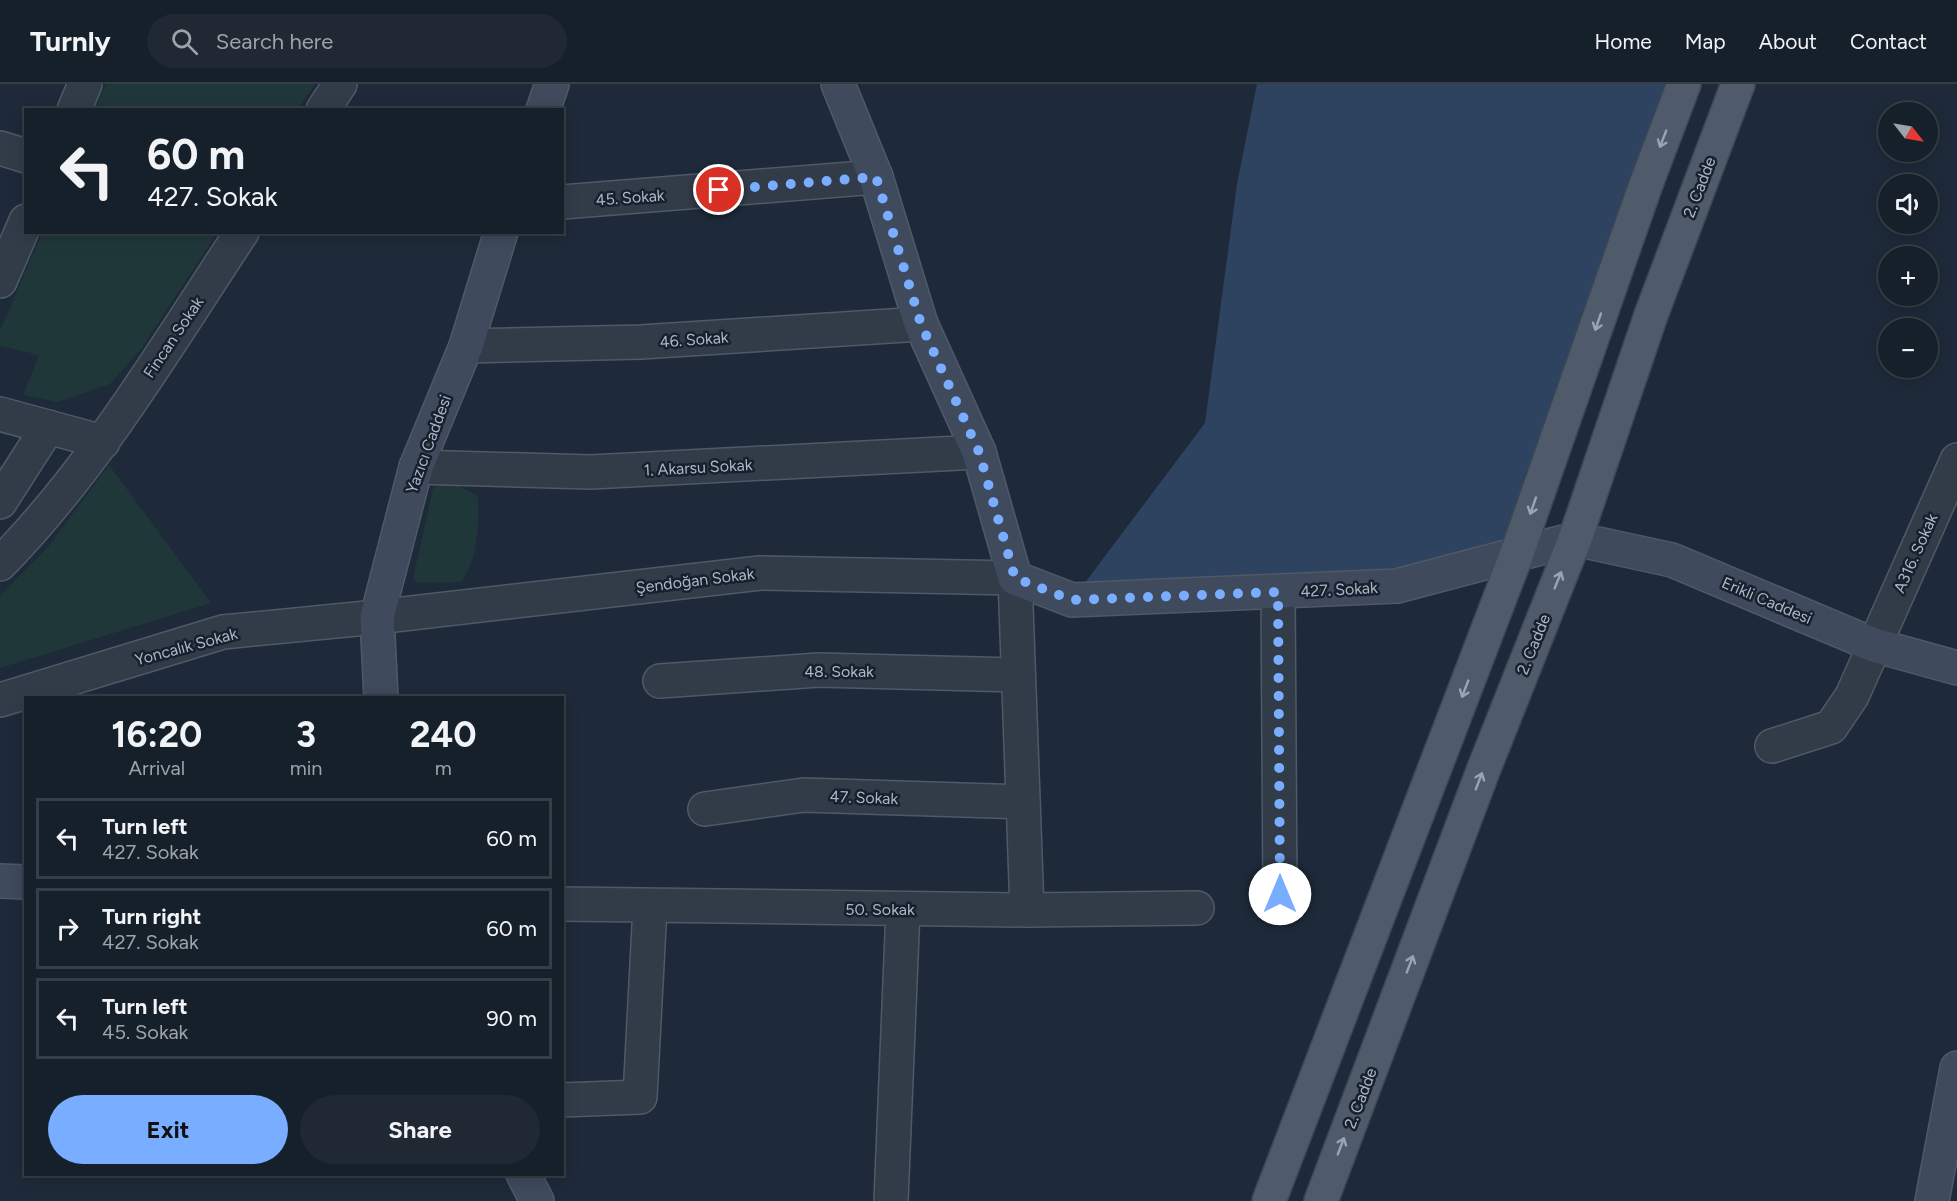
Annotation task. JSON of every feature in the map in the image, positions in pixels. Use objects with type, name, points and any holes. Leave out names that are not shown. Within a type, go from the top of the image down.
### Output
[{"type":"main road","points":[[544,108],[552,84]]},
{"type":"main road","points":[[838,84],[876,177],[921,324],[979,452],[1015,578]]},
{"type":"main road","points":[[1269,1201],[1516,556],[1645,187],[1684,84]]},
{"type":"main road","name":"2. Cadde","points":[[1321,1201],[1483,771],[1575,539],[1651,315],[1738,84]]},
{"type":"main road","name":"Yazıcı Caddesi","points":[[381,696],[377,618],[416,467],[466,346],[500,234]]},
{"type":"main road","name":"427. Sokak","points":[[1015,578],[1072,600],[1397,586],[1575,539]]},
{"type":"main road","name":"Erikli Caddesi","points":[[1575,539],[1672,560],[1874,645],[1957,668]]},
{"type":"main road","points":[[0,881],[24,882]]},
{"type":"main road","points":[[1932,1201],[1957,1068]]},
{"type":"main road","points":[[524,1176],[537,1201]]},
{"type":"street","points":[[75,108],[85,84]]},
{"type":"street","points":[[324,108],[340,84]]},
{"type":"street","points":[[0,148],[24,155]]},
{"type":"street","name":"45. Sokak","points":[[564,202],[876,177]]},
{"type":"street","points":[[0,281],[24,226]]},
{"type":"street","name":"Fincan Sokak","points":[[0,564],[33,530],[103,442],[241,234]]},
{"type":"street","name":"46. Sokak","points":[[466,346],[641,342],[921,324]]},
{"type":"street","points":[[0,414],[103,442]]},
{"type":"street","points":[[0,502],[48,427]]},
{"type":"street","name":"1. Akarsu Sokak","points":[[416,467],[591,472],[979,452]]},
{"type":"street","name":"A316. Sokak","points":[[1772,746],[1831,727],[1852,696],[1957,460]]},
{"type":"street","name":"Şendoğan Sokak","points":[[377,618],[760,573],[1015,578]]},
{"type":"street","points":[[1015,578],[1027,910]]},
{"type":"street","points":[[1278,592],[1280,894]]},
{"type":"street","name":"Yoncalık Sokak","points":[[0,700],[223,633],[377,618]]},
{"type":"street","name":"48. Sokak","points":[[660,681],[819,670],[1018,675]]},
{"type":"street","name":"47. Sokak","points":[[705,808],[804,795],[1023,802]]},
{"type":"street","name":"50. Sokak","points":[[564,904],[650,907],[1027,910],[1197,908]]},
{"type":"street","points":[[564,1100],[640,1097],[650,907]]},
{"type":"street","points":[[891,1201],[903,909]]},
{"type":"green space","points":[[106,84],[315,84],[299,108],[95,108]]},
{"type":"green space","points":[[41,234],[216,234],[141,349],[110,384],[57,402],[23,395],[39,355],[0,346],[0,331]]},
{"type":"green space","points":[[109,465],[211,603],[0,668],[0,596],[48,547]]},
{"type":"green space","points":[[438,483],[459,486],[478,496],[478,530],[474,551],[462,582],[418,583],[413,578],[433,489]]},
{"type":"water","points":[[1257,84],[1693,84],[1516,556],[1072,600],[1205,423],[1237,184]]},
{"type":"route","points":[[719,190],[876,177],[921,324],[979,452],[1015,578],[1072,600],[1278,592],[1280,894]]}]
